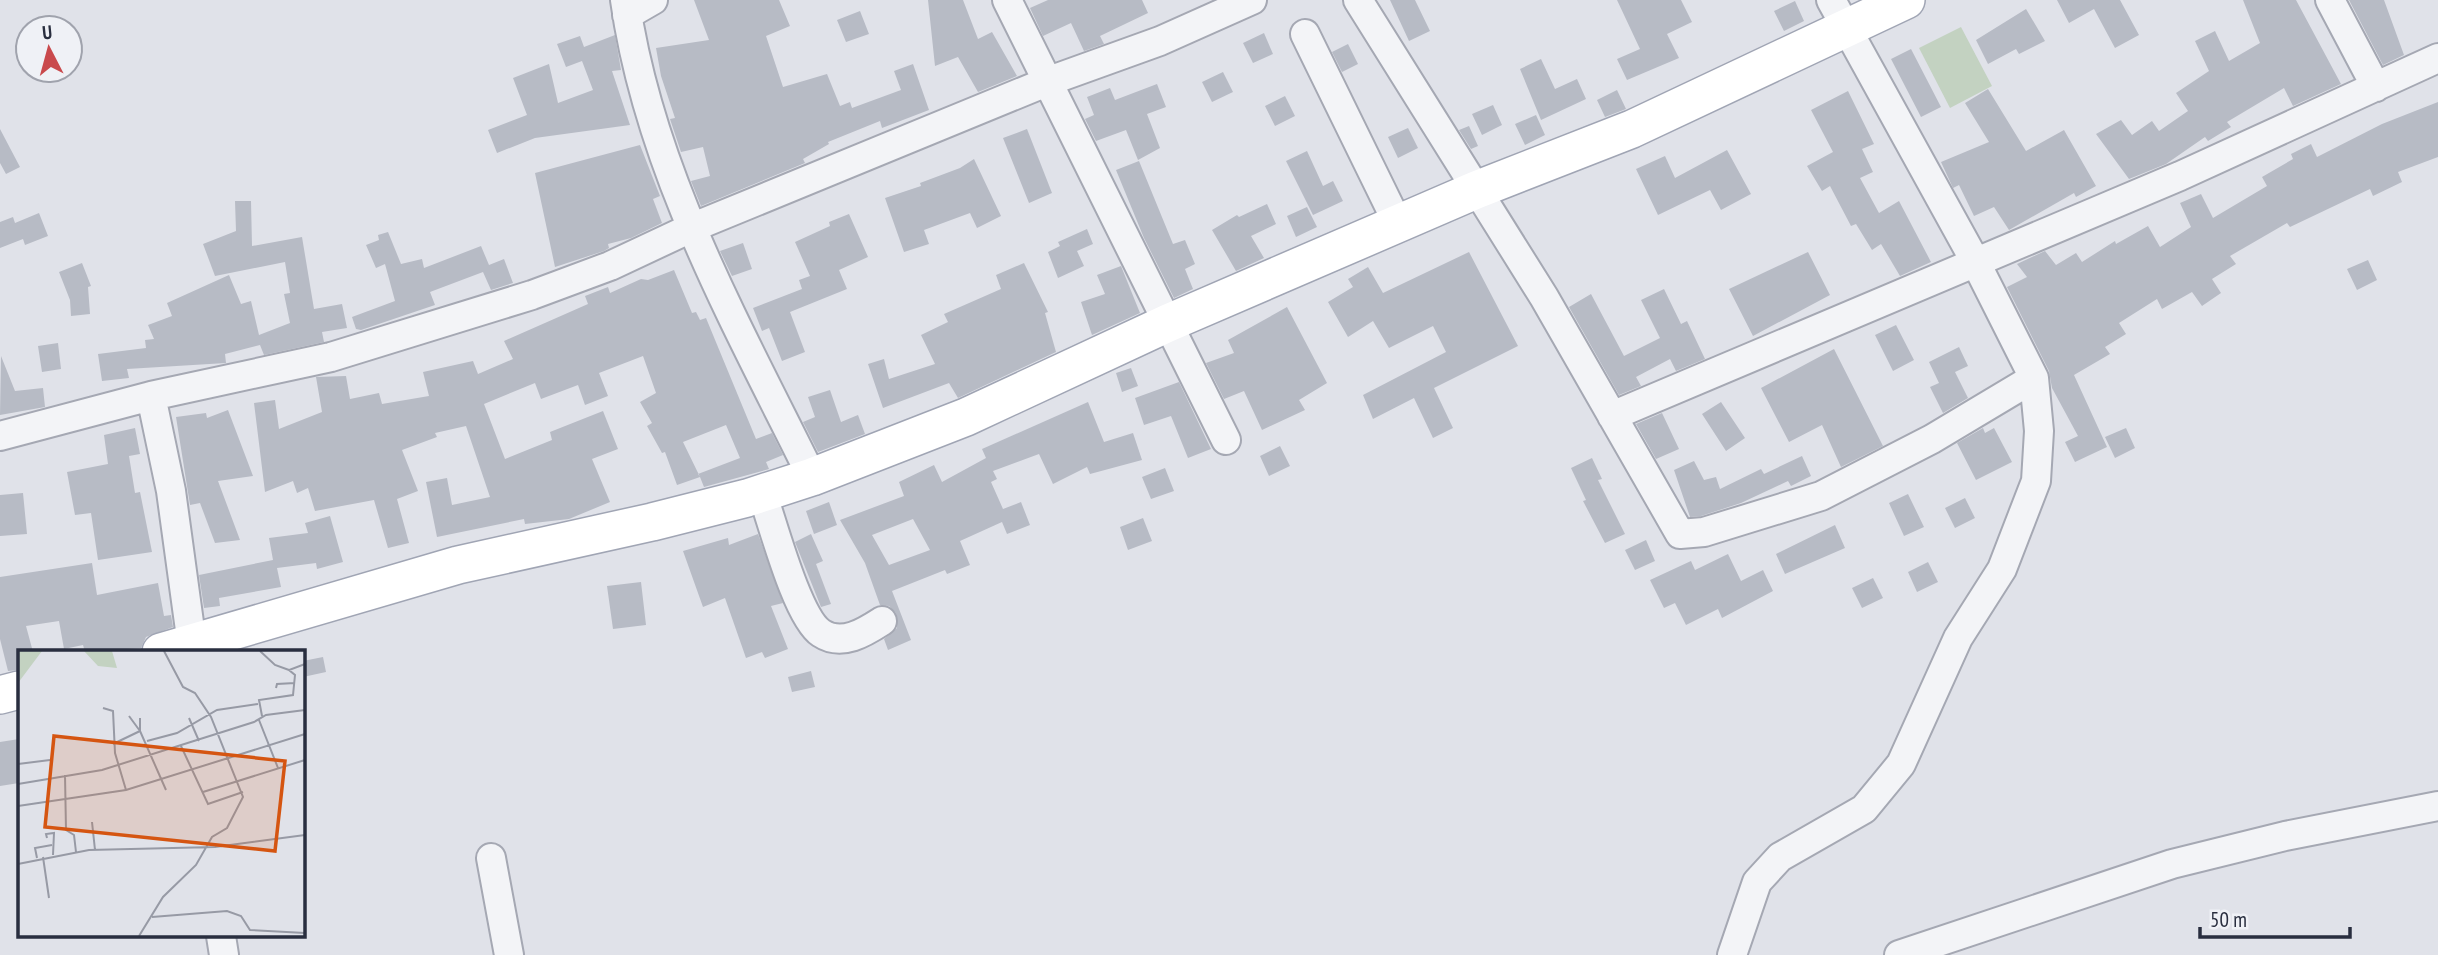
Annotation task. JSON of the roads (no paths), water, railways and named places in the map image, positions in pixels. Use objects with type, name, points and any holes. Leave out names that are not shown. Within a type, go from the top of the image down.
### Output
[{"type":"main road","points":[[183,650],[433,571],[762,493],[812,477],[966,417],[1168,323],[1476,190],[1632,129],[1838,13],[1906,0]]},
{"type":"main road","points":[[0,695],[18,690]]},
{"type":"street","points":[[653,0],[626,8],[664,156],[691,228],[812,477]]},
{"type":"street","points":[[1007,0],[1226,440]]},
{"type":"street","points":[[0,436],[151,396],[331,357],[458,320],[610,266],[691,228],[1049,82],[1160,41],[1252,0]]},
{"type":"street","points":[[1358,0],[1550,308],[1680,534],[1690,535],[1821,496],[1932,439],[2034,378]]},
{"type":"street","points":[[2330,0],[2376,87]]},
{"type":"street","points":[[1731,955],[1757,882],[1780,857],[1864,808],[1901,764],[1958,638],[2002,569],[2036,481],[2039,431],[2034,378],[1975,261],[1838,13]]},
{"type":"street","points":[[1305,34],[1398,224]]},
{"type":"street","points":[[1612,416],[2180,176],[2438,58]]},
{"type":"street","points":[[151,396],[172,491],[183,650]]},
{"type":"street","points":[[762,493],[803,613],[821,634],[840,639],[858,636],[882,621]]},
{"type":"street","points":[[1899,955],[2172,864],[2285,836],[2438,806]]},
{"type":"street","points":[[491,858],[509,955]]},
{"type":"street","points":[[221,937],[224,955]]}]
